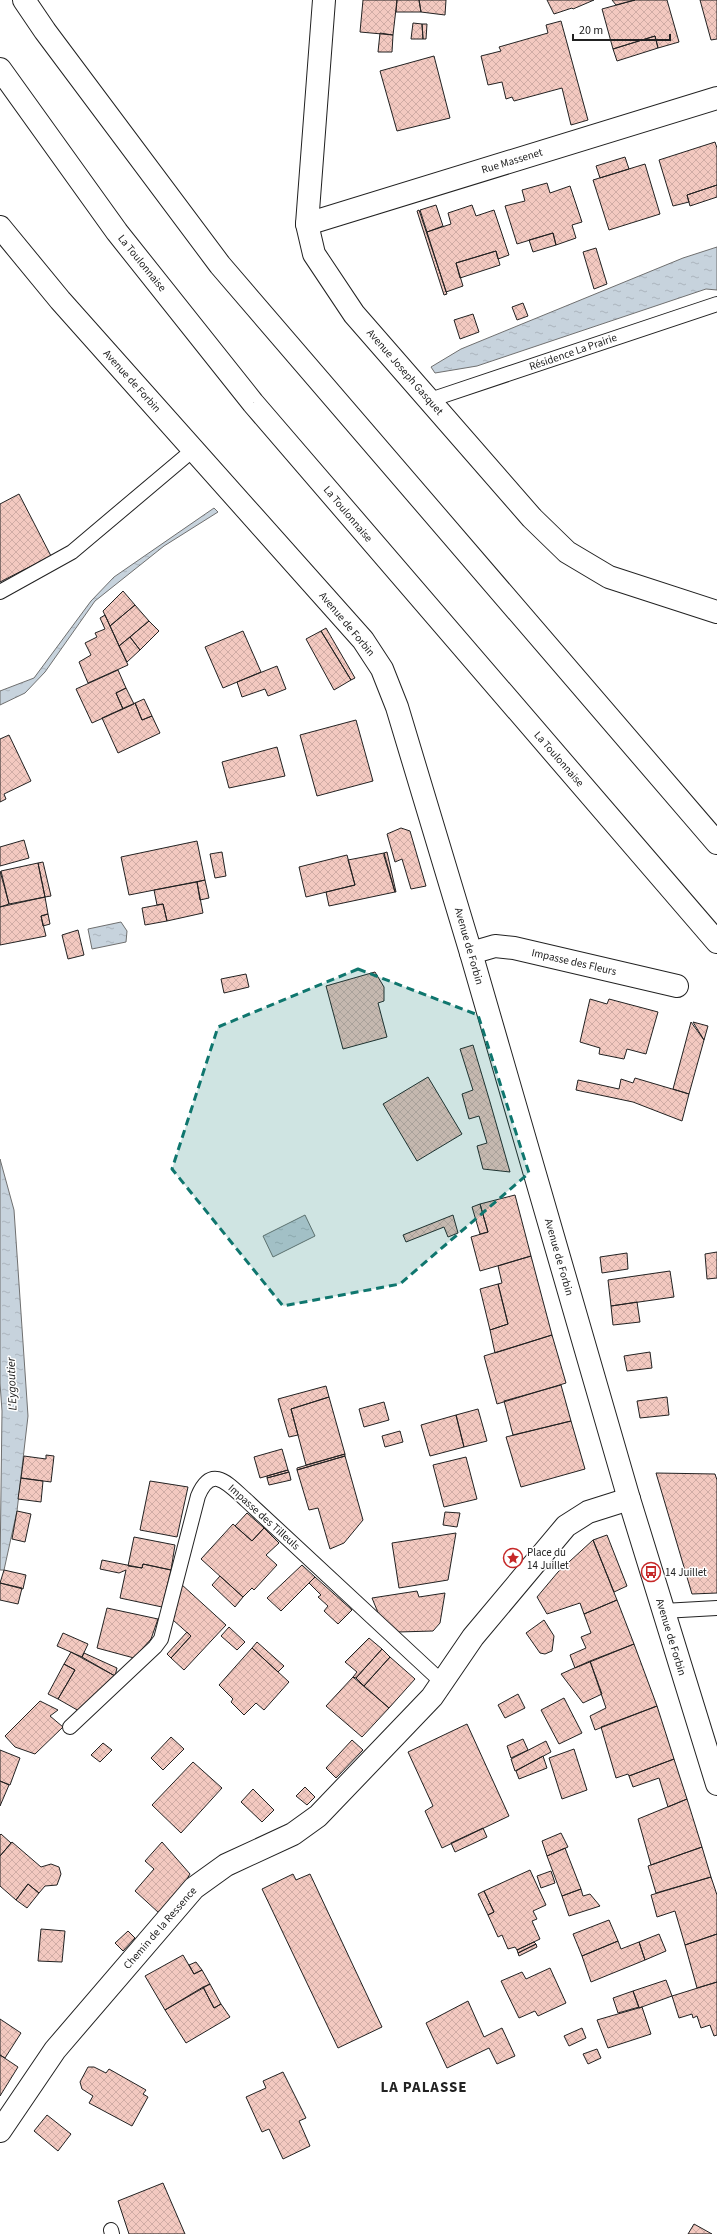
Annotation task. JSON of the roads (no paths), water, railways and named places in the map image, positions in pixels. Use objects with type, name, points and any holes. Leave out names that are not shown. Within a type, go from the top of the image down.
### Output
[{"type":"main road","points":[[24,0],[45,31],[220,265],[715,840]]},
{"type":"main road","name":"Avenue Joseph Gasquet","points":[[324,0],[307,224],[314,254],[354,314],[532,518],[567,552],[609,577],[717,612]]},
{"type":"main road","name":"La Toulonnaise","points":[[0,68],[117,232],[253,403],[717,942]]},
{"type":"main road","name":"Rue Massenet","points":[[307,224],[717,98]]},
{"type":"main road","name":"Avenue de Forbin","points":[[0,227],[60,300],[363,640],[382,669],[397,707],[471,952],[629,1499],[717,1784]]},
{"type":"main road","name":"Impasse des Fleurs","points":[[471,952],[495,946],[519,949],[677,986]]},
{"type":"main road","points":[[443,1683],[473,1637],[566,1526],[588,1512],[629,1499]]},
{"type":"main road","name":"Chemin de la Ressence","points":[[0,2131],[55,2050],[194,1888],[226,1865],[293,1834],[310,1823],[432,1697],[443,1683]]},
{"type":"lane","name":"Résidence La Prairie","points":[[430,400],[717,304]]},
{"type":"lane","points":[[0,592],[72,552],[193,450]]},
{"type":"lane","name":"Impasse des Tilleuls","points":[[70,1727],[152,1650],[161,1639],[198,1496],[205,1482],[212,1478],[221,1479],[246,1500],[443,1683]]},
{"type":"lane","points":[[663,1611],[717,1608]]},
{"type":"water","points":[[717,247],[717,290],[706,289],[477,366],[435,373],[431,367],[461,349],[683,258]]},
{"type":"water","points":[[214,508],[218,512],[164,546],[95,601],[45,672],[25,693],[0,705],[0,691],[34,678],[91,601],[114,577]]},
{"type":"water","points":[[121,922],[127,931],[126,942],[92,949],[88,929]]},
{"type":"water","name":"L'Eygoutier","points":[[0,1159],[14,1210],[28,1416],[17,1511],[4,1570],[0,1570],[2,1411],[0,1383]]},
{"type":"water","points":[[305,1215],[315,1236],[273,1257],[263,1236]]},
{"type":"place","name":"Place du 14 Juillet","points":[[513,1558]]},
{"type":"place","name":"14 Juillet","points":[[651,1572]]},
{"type":"district","name":"LA PALASSE","points":[[424,2087]]}]
